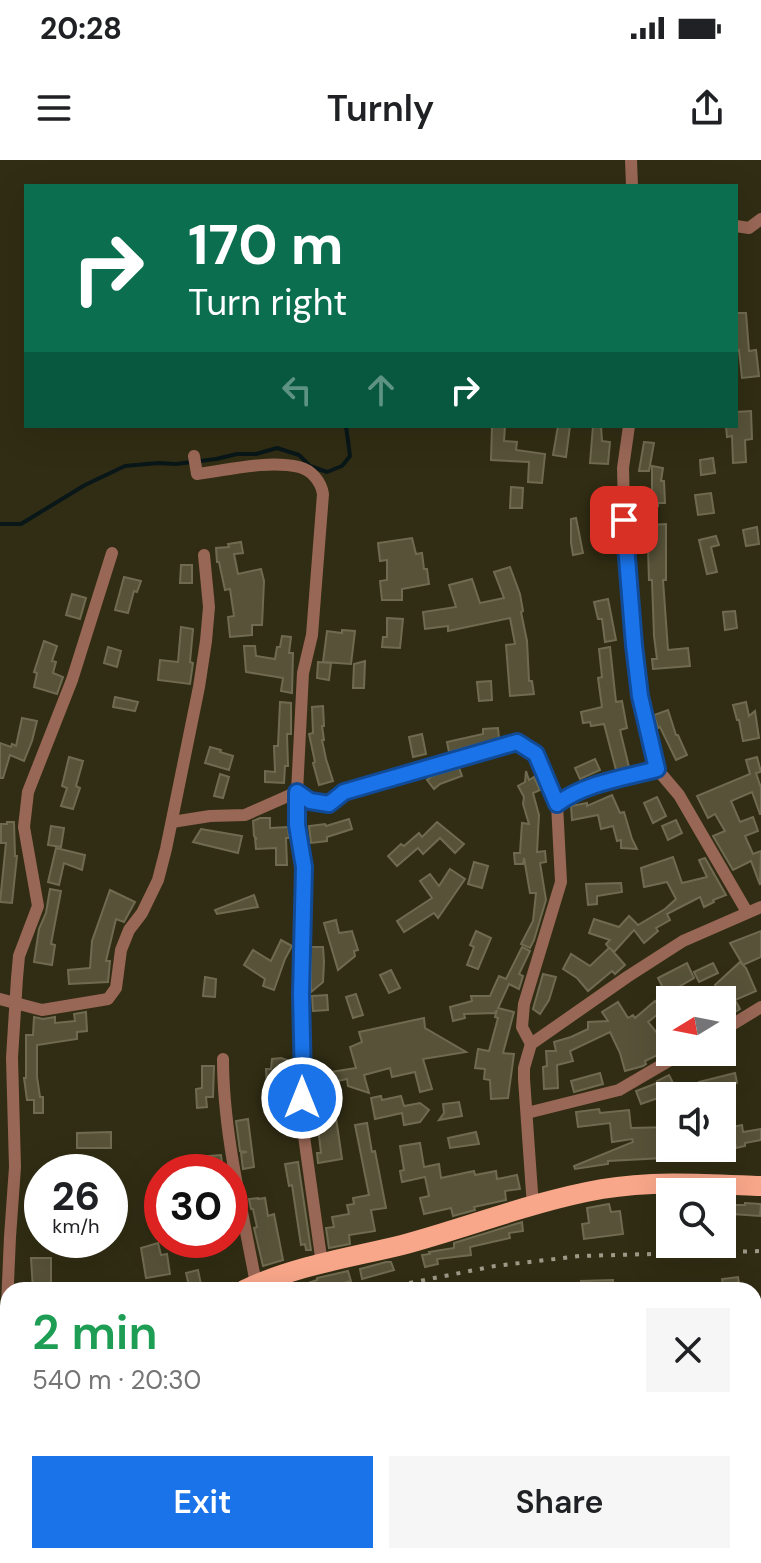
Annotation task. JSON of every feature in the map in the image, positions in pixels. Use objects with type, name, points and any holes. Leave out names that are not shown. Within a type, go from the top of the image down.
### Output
[{"type":"main road","points":[[263,1282],[293,1270],[406,1244],[604,1189],[665,1183],[761,1186]]},
{"type":"street","points":[[631,160],[632,184]]},
{"type":"street","points":[[738,226],[749,228],[761,219]]},
{"type":"street","points":[[629,428],[623,468],[625,546],[640,696],[657,769],[679,795],[747,912]]},
{"type":"street","points":[[194,456],[197,474],[271,465],[303,467],[321,482],[323,494],[312,635],[303,673],[297,792],[297,825],[304,867],[301,1115],[322,1264]]},
{"type":"street","points":[[8,1282],[15,1167],[12,1058],[15,1003],[19,956],[38,906],[24,827],[28,792],[72,680],[112,553]]},
{"type":"street","points":[[0,999],[42,1010],[108,999],[116,988],[121,950],[158,880],[172,822],[206,641],[209,607],[204,555]]},
{"type":"street","points":[[297,792],[310,801],[329,804],[344,792],[517,742],[536,754],[557,804],[561,882],[524,1004],[522,1027],[531,1044]]},
{"type":"street","points":[[557,804],[569,795],[657,769]]},
{"type":"street","points":[[172,822],[245,815],[297,792]]},
{"type":"street","points":[[533,1207],[524,1068],[531,1044],[683,941],[761,907]]},
{"type":"street","points":[[747,912],[761,914]]},
{"type":"street","points":[[736,1022],[761,1007]]},
{"type":"street","points":[[223,1059],[223,1088],[249,1282]]},
{"type":"street","points":[[527,1113],[619,1090],[659,1066]]},
{"type":"building","points":[[738,313],[746,313],[749,351],[756,350],[759,376],[742,378]]},
{"type":"building","points":[[751,411],[752,439],[745,440],[746,462],[733,463],[732,436],[727,437],[726,428],[738,428],[738,412]]},
{"type":"building","points":[[492,428],[505,428],[504,441],[517,442],[516,450],[545,454],[542,483],[528,482],[529,462],[491,460]]},
{"type":"building","points":[[558,428],[570,428],[566,457],[553,455]]},
{"type":"building","points":[[593,428],[601,428],[602,441],[610,442],[608,464],[590,463]]},
{"type":"building","points":[[644,442],[654,443],[649,471],[639,471]]},
{"type":"building","points":[[713,458],[715,473],[701,475],[700,460]]},
{"type":"building","points":[[652,466],[663,468],[661,481],[664,481],[665,503],[658,503],[658,506],[652,505]]},
{"type":"building","points":[[511,487],[523,488],[522,508],[510,508]]},
{"type":"building","points":[[711,493],[714,513],[698,515],[695,495]]},
{"type":"building","points":[[576,518],[583,553],[573,555],[571,519]]},
{"type":"building","points":[[666,524],[666,580],[663,580],[668,650],[688,648],[690,666],[653,669],[652,659],[657,659],[648,548],[634,548],[633,526]]},
{"type":"building","points":[[757,527],[759,544],[746,546],[743,530]]},
{"type":"building","points":[[716,536],[719,545],[711,547],[717,572],[707,574],[699,540]]},
{"type":"building","points":[[412,538],[416,554],[422,553],[429,584],[402,589],[402,600],[382,600],[380,581],[387,580],[387,560],[380,561],[378,543]]},
{"type":"building","points":[[241,542],[243,553],[234,554],[238,574],[261,569],[264,581],[262,625],[252,625],[252,635],[230,637],[228,617],[234,616],[230,589],[225,590],[216,548]]},
{"type":"building","points":[[181,565],[192,565],[192,583],[180,583]]},
{"type":"building","points":[[510,567],[520,594],[529,681],[532,681],[534,694],[510,696],[506,645],[515,644],[510,618],[448,631],[448,626],[425,629],[423,612],[456,607],[449,585],[472,579],[480,603],[504,598],[494,572]]},
{"type":"building","points":[[124,577],[141,581],[137,592],[134,591],[128,613],[115,610]]},
{"type":"building","points":[[72,594],[86,598],[80,619],[66,615]]},
{"type":"building","points":[[608,599],[616,640],[605,642],[602,619],[598,619],[594,602]]},
{"type":"building","points":[[735,611],[737,628],[725,630],[723,612]]},
{"type":"building","points":[[387,618],[403,619],[400,648],[382,647],[383,637],[387,637]]},
{"type":"building","points":[[181,627],[193,629],[190,684],[158,680],[160,660],[178,662]]},
{"type":"building","points":[[342,630],[355,631],[351,664],[323,662],[327,631],[342,633]]},
{"type":"building","points":[[282,636],[291,637],[292,693],[281,691],[283,678],[246,672],[244,646],[255,646],[256,656],[275,659]]},
{"type":"building","points":[[44,641],[57,646],[52,661],[56,662],[53,673],[63,677],[57,694],[34,687],[37,673],[34,672]]},
{"type":"building","points":[[108,647],[121,651],[117,667],[104,663]]},
{"type":"building","points":[[610,647],[616,702],[622,701],[627,728],[620,730],[629,767],[616,770],[604,724],[591,726],[590,722],[583,723],[581,712],[602,707],[598,678],[602,677],[599,649]]},
{"type":"building","points":[[365,661],[364,688],[353,688],[354,664]]},
{"type":"building","points":[[318,662],[331,663],[329,680],[317,678]]},
{"type":"building","points":[[491,681],[492,700],[479,701],[477,682]]},
{"type":"building","points":[[115,697],[138,702],[135,711],[113,707]]},
{"type":"building","points":[[280,702],[291,703],[291,734],[287,734],[288,766],[285,766],[284,783],[265,782],[265,771],[275,772],[274,746],[278,746]]},
{"type":"building","points":[[746,702],[749,716],[755,711],[759,738],[743,741],[733,705]]},
{"type":"building","points":[[323,706],[322,740],[333,781],[319,785],[309,734],[313,733],[312,707]]},
{"type":"building","points":[[668,710],[687,755],[676,760],[654,715]]},
{"type":"building","points":[[22,718],[37,721],[32,741],[24,761],[10,755],[3,778],[0,778],[0,743],[16,746]]},
{"type":"building","points":[[498,728],[499,738],[449,752],[447,742],[483,734],[483,729]]},
{"type":"building","points":[[422,734],[426,754],[413,757],[409,737]]},
{"type":"building","points":[[210,747],[233,756],[229,770],[205,763]]},
{"type":"building","points":[[69,757],[83,761],[76,786],[80,788],[73,809],[61,806],[67,788],[62,786]]},
{"type":"building","points":[[757,757],[761,772],[756,773],[761,788],[761,814],[752,792],[731,801],[740,822],[753,817],[758,831],[745,836],[753,854],[761,851],[760,885],[751,861],[733,870],[713,836],[725,831],[715,814],[708,818],[697,796],[750,774],[746,760]]},
{"type":"building","points":[[595,759],[600,770],[580,779],[575,768]]},
{"type":"building","points":[[459,768],[462,776],[434,789],[427,780],[432,776]]},
{"type":"building","points":[[526,771],[529,780],[534,777],[540,790],[533,793],[539,815],[537,852],[545,851],[546,862],[540,863],[546,900],[530,948],[521,944],[533,921],[536,893],[530,893],[524,858],[523,864],[515,864],[514,853],[520,853],[522,823],[529,824],[524,797],[518,786],[525,782]]},
{"type":"building","points":[[220,774],[229,777],[223,798],[214,796]]},
{"type":"building","points":[[612,795],[620,813],[624,812],[637,849],[621,848],[621,840],[617,841],[613,826],[601,829],[598,815],[572,820],[571,806],[587,803],[587,806]]},
{"type":"building","points":[[657,797],[666,816],[653,823],[644,803]]},
{"type":"building","points":[[270,818],[270,828],[288,827],[287,865],[276,865],[276,848],[256,849],[253,821]]},
{"type":"building","points":[[349,819],[352,829],[327,837],[327,841],[311,843],[309,826],[326,826]]},
{"type":"building","points":[[676,820],[682,833],[668,840],[662,826]]},
{"type":"building","points":[[14,822],[17,856],[12,903],[0,902],[6,843],[1,843],[1,824]]},
{"type":"building","points":[[437,822],[464,844],[455,853],[440,838],[423,854],[418,848],[397,866],[388,856],[419,833],[422,837]]},
{"type":"building","points":[[51,826],[64,828],[61,847],[48,845]]},
{"type":"building","points":[[201,829],[242,836],[238,853],[193,842]]},
{"type":"building","points":[[56,848],[85,855],[82,870],[64,863],[59,885],[48,882]]},
{"type":"building","points":[[673,857],[682,883],[707,877],[699,860],[705,858],[726,895],[704,907],[700,897],[667,914],[670,920],[656,928],[658,931],[644,943],[634,930],[614,952],[610,948],[625,965],[615,974],[612,971],[588,991],[577,978],[563,969],[571,954],[590,966],[609,948],[606,944],[610,940],[589,933],[594,919],[619,927],[629,916],[638,925],[676,899],[667,882],[644,887],[641,868]]},
{"type":"building","points":[[474,862],[488,866],[482,888],[468,884]]},
{"type":"building","points":[[450,869],[465,879],[438,918],[434,913],[404,932],[397,921],[432,898],[420,881],[430,874],[439,886]]},
{"type":"building","points":[[621,883],[622,892],[597,896],[597,904],[588,905],[586,884]]},
{"type":"building","points":[[50,889],[61,891],[51,944],[55,945],[52,965],[34,962]]},
{"type":"building","points":[[110,890],[135,902],[124,922],[116,919],[106,961],[110,961],[108,982],[69,984],[68,970],[90,968],[92,941]]},
{"type":"building","points":[[254,895],[258,907],[217,914],[215,910]]},
{"type":"building","points":[[336,920],[339,933],[352,931],[358,950],[338,970],[324,923]]},
{"type":"building","points":[[476,931],[491,938],[478,969],[467,965]]},
{"type":"building","points":[[761,931],[761,957],[743,965],[730,943]]},
{"type":"building","points":[[281,940],[292,946],[274,990],[263,986],[265,979],[244,965],[253,950],[271,961]]},
{"type":"building","points":[[311,947],[323,947],[324,962],[323,982],[311,992]]},
{"type":"building","points":[[522,947],[530,951],[519,974],[523,976],[519,989],[509,984],[498,1008],[514,1012],[503,1053],[514,1054],[508,1098],[491,1099],[490,1080],[484,1079],[485,1069],[475,1068],[478,1049],[489,1051],[498,1018],[495,1017],[497,1010],[495,1013],[464,1014],[465,1018],[453,1021],[450,1007],[472,1001],[471,996],[490,996],[499,976],[506,979]]},
{"type":"building","points":[[740,962],[756,991],[736,1000],[736,986],[715,985]]},
{"type":"building","points":[[687,963],[694,978],[680,986],[662,986],[658,978]]},
{"type":"building","points":[[713,963],[718,973],[699,982],[694,972]]},
{"type":"building","points":[[391,970],[400,988],[389,993],[380,975]]},
{"type":"building","points":[[543,974],[556,977],[549,1000],[540,1014],[533,1009]]},
{"type":"building","points":[[205,977],[216,979],[215,997],[203,996]]},
{"type":"building","points":[[356,994],[363,1015],[353,1018],[346,997]]},
{"type":"building","points":[[327,995],[328,1010],[313,1011],[312,996]]},
{"type":"building","points":[[618,1002],[628,1018],[633,1015],[635,1018],[656,1002],[656,1016],[648,1022],[656,1032],[656,1056],[645,1061],[646,1064],[625,1071],[610,1032],[570,1051],[573,1061],[557,1065],[558,1088],[544,1089],[546,1051],[556,1051],[554,1042],[588,1029],[588,1022],[608,1021],[602,1012]]},
{"type":"building","points":[[86,1012],[87,1031],[77,1032],[77,1039],[37,1045],[37,1077],[40,1097],[43,1097],[43,1113],[34,1113],[34,1100],[27,1100],[24,1078],[26,1035],[33,1035],[34,1017],[55,1017],[55,1023],[75,1021],[74,1014]]},
{"type":"building","points":[[424,1018],[425,1028],[466,1052],[423,1059],[432,1089],[420,1092],[415,1072],[392,1077],[390,1068],[364,1075],[369,1093],[348,1086],[347,1079],[333,1082],[312,1075],[356,1068],[350,1047],[362,1042],[359,1032]]},
{"type":"building","points":[[272,1059],[287,1060],[290,1128],[277,1129],[277,1112],[264,1112],[263,1093],[267,1093],[266,1069],[271,1069]]},
{"type":"building","points":[[202,1066],[214,1066],[213,1097],[206,1097],[207,1107],[197,1108],[196,1089],[202,1088]]},
{"type":"building","points":[[600,1073],[603,1084],[574,1092],[571,1081]]},
{"type":"building","points":[[735,1073],[737,1083],[736,1082],[699,1082]]},
{"type":"building","points":[[669,1075],[672,1082],[657,1082]]},
{"type":"building","points":[[656,1083],[656,1099],[641,1104],[636,1091]]},
{"type":"building","points":[[381,1096],[382,1100],[401,1096],[404,1106],[420,1103],[429,1110],[420,1122],[404,1125],[402,1113],[375,1119],[371,1098]]},
{"type":"building","points":[[333,1097],[342,1159],[318,1163],[317,1153],[321,1153],[318,1127],[327,1125],[326,1098]]},
{"type":"building","points":[[459,1102],[462,1116],[439,1120],[444,1113],[443,1104]]},
{"type":"building","points":[[629,1110],[631,1128],[656,1127],[656,1158],[608,1161],[608,1164],[575,1169],[574,1166],[633,1142],[632,1139],[612,1142],[610,1123],[578,1127],[576,1112]]},
{"type":"building","points":[[248,1119],[254,1167],[248,1168],[248,1154],[241,1154],[247,1152],[240,1151],[236,1121]]},
{"type":"building","points":[[367,1123],[386,1208],[371,1210],[375,1231],[349,1235],[350,1244],[329,1248],[326,1228],[334,1227],[332,1217],[349,1214],[347,1205],[354,1204],[353,1198],[369,1195],[355,1125]]},
{"type":"building","points":[[742,1125],[743,1132],[761,1129],[761,1140],[736,1148],[736,1126]]},
{"type":"building","points":[[111,1132],[111,1148],[77,1148],[77,1133]]},
{"type":"building","points":[[476,1132],[479,1144],[450,1148],[448,1138]]},
{"type":"building","points":[[420,1143],[424,1167],[439,1164],[441,1178],[474,1171],[475,1175],[496,1171],[497,1179],[517,1175],[520,1189],[505,1191],[506,1200],[474,1207],[475,1210],[453,1216],[451,1208],[424,1214],[420,1198],[429,1196],[425,1177],[402,1182],[400,1171],[404,1170],[400,1146]]},
{"type":"building","points":[[298,1162],[311,1250],[306,1250],[305,1244],[301,1245],[292,1185],[289,1186],[285,1164]]},
{"type":"building","points":[[265,1198],[268,1216],[274,1214],[283,1260],[263,1266],[249,1199]]},
{"type":"building","points":[[609,1204],[611,1212],[620,1211],[623,1234],[584,1239],[582,1224],[589,1223],[587,1208]]},
{"type":"building","points":[[761,1204],[760,1216],[736,1214],[736,1205]]},
{"type":"building","points":[[522,1222],[523,1231],[509,1233],[510,1238],[470,1247],[471,1255],[437,1259],[438,1264],[425,1267],[422,1255],[454,1248],[454,1243]]},
{"type":"building","points":[[144,1247],[144,1258],[168,1258],[170,1274],[146,1278],[141,1248]]},
{"type":"building","points":[[31,1258],[51,1258],[51,1282],[32,1282]]},
{"type":"building","points":[[391,1262],[394,1270],[362,1279],[360,1269]]},
{"type":"building","points":[[198,1270],[201,1282],[188,1282],[186,1273]]},
{"type":"building","points":[[348,1271],[351,1281],[311,1282]]},
{"type":"building","points":[[738,1277],[739,1282],[723,1282],[722,1279]]},
{"type":"building","points":[[613,1280],[613,1282],[581,1282]]},
{"type":"waterway","points":[[0,524],[21,524],[85,485],[125,466],[176,464],[256,454],[277,448],[299,455],[310,466],[327,472],[342,466],[350,456],[346,428]]},
{"type":"railway","points":[[414,1282],[495,1266],[580,1256],[761,1251]]},
{"type":"route","points":[[302,1098],[304,867],[297,825],[297,792],[310,801],[329,804],[344,792],[517,742],[536,754],[557,804],[569,795],[657,769],[640,696],[624,520]]}]
